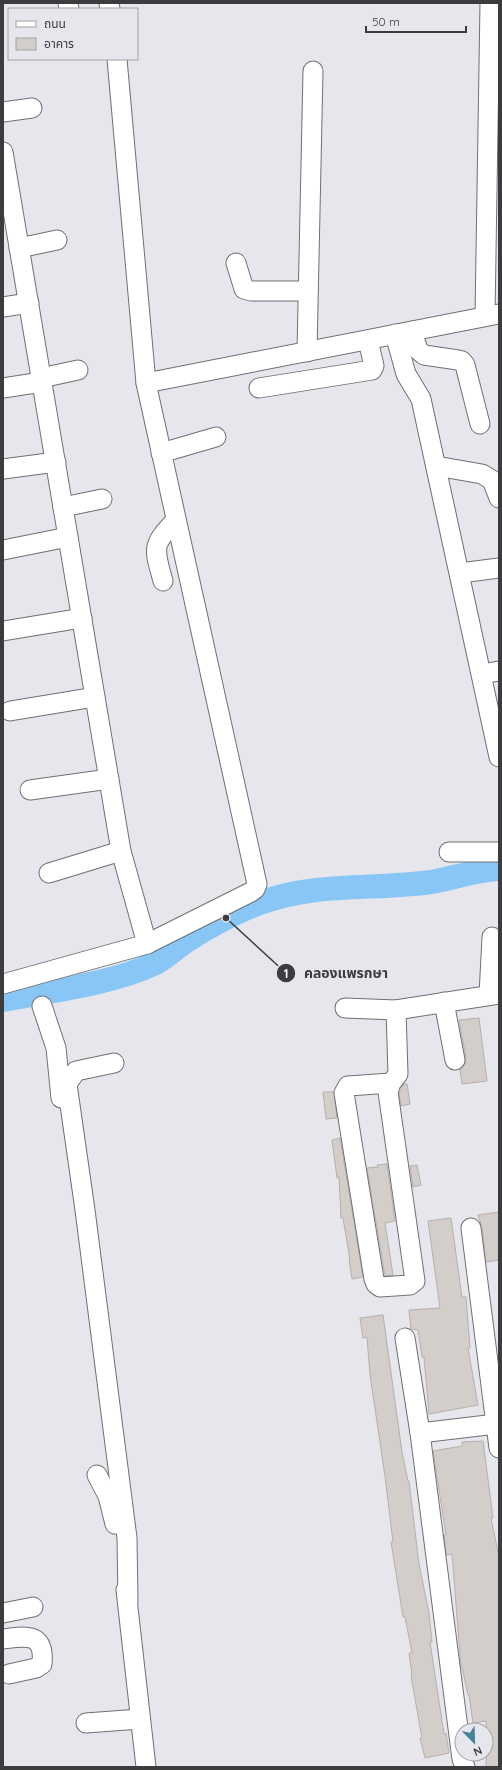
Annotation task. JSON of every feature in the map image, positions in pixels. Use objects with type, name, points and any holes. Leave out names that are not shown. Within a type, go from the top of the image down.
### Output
[{"type":"street","points":[[146,383],[492,315],[490,3]]},
{"type":"street","points":[[3,984],[146,944],[251,892],[255,889],[257,884],[146,383],[117,60]]},
{"type":"street","points":[[307,352],[313,71]]},
{"type":"street","points":[[3,112],[32,108]]},
{"type":"street","points":[[3,152],[9,224],[19,248],[29,303],[121,851],[146,944]]},
{"type":"street","points":[[19,248],[57,240]]},
{"type":"street","points":[[236,263],[244,289],[251,291],[308,291]]},
{"type":"street","points":[[3,307],[29,303]]},
{"type":"street","points":[[404,333],[424,355],[462,361],[465,365],[480,424]]},
{"type":"street","points":[[404,333],[406,374],[421,399],[460,574],[491,673],[499,757]]},
{"type":"street","points":[[259,388],[372,370],[374,366],[368,340]]},
{"type":"street","points":[[3,388],[42,380],[78,370]]},
{"type":"street","points":[[161,453],[216,437]]},
{"type":"street","points":[[3,469],[56,462]]},
{"type":"street","points":[[436,466],[482,474],[492,480],[499,498]]},
{"type":"street","points":[[63,507],[102,499]]},
{"type":"street","points":[[163,581],[156,550],[157,544],[161,535],[176,520]]},
{"type":"street","points":[[3,550],[68,537]]},
{"type":"street","points":[[460,574],[499,568]]},
{"type":"street","points":[[3,630],[82,618]]},
{"type":"street","points":[[10,711],[95,696]]},
{"type":"street","points":[[30,790],[109,779]]},
{"type":"street","points":[[49,873],[121,851]]},
{"type":"street","points":[[449,852],[499,852]]},
{"type":"street","points":[[345,1008],[396,1010],[494,995],[492,937]]},
{"type":"street","points":[[444,1002],[455,1060]]},
{"type":"street","points":[[42,1006],[56,1048],[62,1109],[72,1124]]},
{"type":"street","points":[[391,1083],[348,1086],[344,1093],[374,1279],[376,1284],[380,1287],[410,1285],[415,1281],[388,1087],[398,1074],[396,1010]]},
{"type":"street","points":[[114,1063],[80,1069],[76,1071],[67,1084],[85,1210],[127,1538],[128,1602]]},
{"type":"street","points":[[471,1228],[499,1448]]},
{"type":"street","points":[[405,1338],[420,1433],[461,1752],[465,1767]]},
{"type":"street","points":[[420,1433],[496,1424]]},
{"type":"street","points":[[97,1475],[108,1496],[114,1518],[128,1602],[146,1767]]},
{"type":"street","points":[[3,1613],[32,1606]]},
{"type":"street","points":[[3,1639],[25,1636],[33,1637],[37,1640],[43,1657],[42,1664],[36,1668],[9,1674]]},
{"type":"street","points":[[86,1723],[140,1719]]},
{"type":"building","points":[[479,1018],[487,1081],[462,1084],[460,1070],[465,1064],[466,1058],[459,1020]]},
{"type":"building","points":[[404,1084],[407,1084],[410,1104],[401,1106],[399,1093]]},
{"type":"building","points":[[323,1092],[334,1092],[337,1118],[326,1119]]},
{"type":"building","points":[[340,1138],[363,1277],[352,1279],[343,1218],[341,1218],[339,1177],[337,1178],[332,1140]]},
{"type":"building","points":[[387,1164],[395,1221],[385,1223],[393,1275],[385,1276],[367,1168]]},
{"type":"building","points":[[417,1165],[421,1185],[413,1187],[410,1166]]},
{"type":"building","points":[[499,1212],[499,1260],[486,1262],[482,1227],[478,1215]]},
{"type":"building","points":[[451,1218],[462,1297],[466,1297],[470,1348],[468,1348],[478,1405],[429,1414],[424,1357],[422,1357],[418,1330],[411,1329],[409,1310],[440,1308],[428,1221]]},
{"type":"building","points":[[383,1315],[402,1452],[409,1481],[419,1564],[429,1613],[432,1642],[430,1642],[444,1734],[446,1733],[449,1753],[425,1758],[420,1738],[422,1738],[411,1676],[409,1653],[412,1653],[405,1617],[403,1617],[391,1542],[393,1542],[370,1375],[367,1337],[363,1338],[360,1318]]},
{"type":"building","points":[[483,1441],[493,1518],[491,1518],[499,1557],[499,1767],[486,1767],[486,1762],[494,1762],[494,1722],[473,1722],[469,1695],[461,1667],[452,1554],[447,1555],[446,1552],[444,1535],[446,1535],[433,1451],[462,1446],[462,1442]]},
{"type":"waterway","points":[[3,1000],[101,982],[139,970],[160,961],[188,940],[223,920],[260,903],[281,896],[323,889],[431,882],[473,872],[499,869]]},
{"type":"place","name":"คลองแพรกษา","points":[[226,918]]}]
